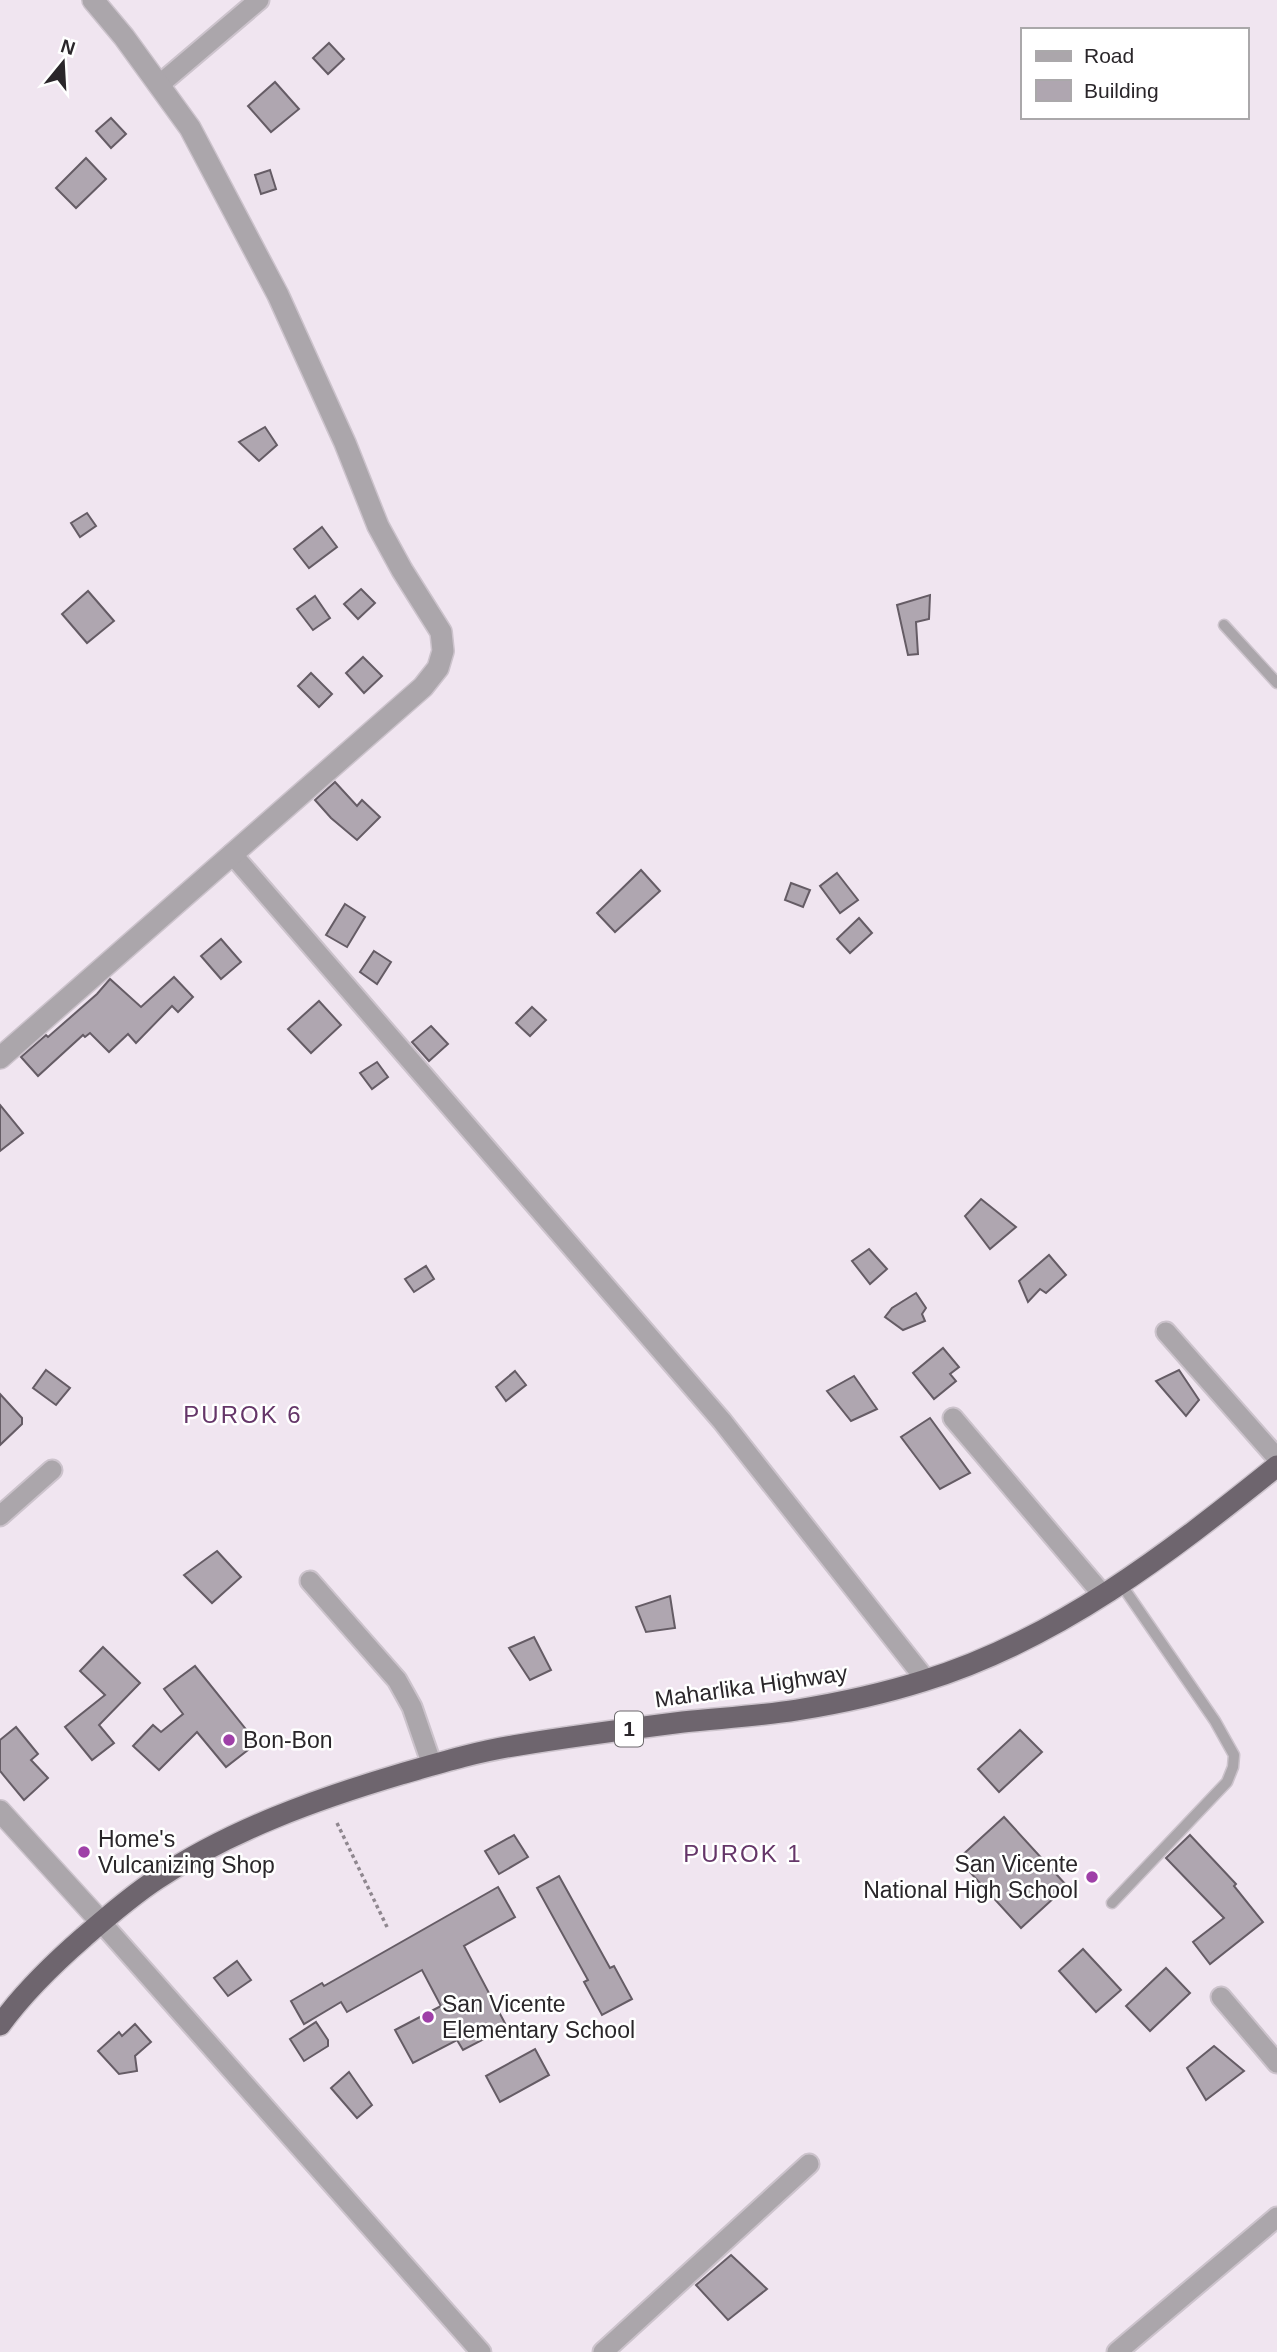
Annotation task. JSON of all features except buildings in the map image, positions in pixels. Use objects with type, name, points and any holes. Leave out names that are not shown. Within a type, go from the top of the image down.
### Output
[{"type":"highway","name":"Maharlika Highway","points":[[0,2025],[55,1962],[157,1879],[214,1846],[274,1819],[326,1798],[432,1765],[513,1745],[795,1710],[864,1697],[926,1680],[996,1653],[1051,1627],[1160,1557],[1277,1466]]},
{"type":"street","points":[[0,1058],[423,687],[438,668],[443,651],[441,632],[378,526],[345,443],[278,295],[190,128],[93,0]]},
{"type":"street","points":[[159,85],[259,0]]},
{"type":"street","points":[[232,854],[722,1421],[926,1680]]},
{"type":"street","points":[[1166,1332],[1277,1458]]},
{"type":"street","points":[[953,1418],[1103,1595]]},
{"type":"street","points":[[0,1516],[52,1470]]},
{"type":"street","points":[[310,1581],[397,1680],[412,1707],[432,1765]]},
{"type":"street","points":[[0,1811],[102,1922],[481,2352]]},
{"type":"street","points":[[1221,1997],[1277,2063]]},
{"type":"street","points":[[603,2352],[809,2164]]},
{"type":"street","points":[[1117,2352],[1277,2217]]},
{"type":"lane","points":[[1224,625],[1277,683]]},
{"type":"lane","points":[[1112,1903],[1227,1782],[1234,1755],[1215,1721],[1121,1584]]},
{"type":"path","points":[[337,1823],[388,1929]]},
{"type":"place","name":"Bon-Bon","points":[[229,1740]]},
{"type":"place","name":"Home's Vulcanizing Shop","points":[[84,1852]]},
{"type":"place","name":"San Vicente National High School","points":[[1092,1877]]},
{"type":"place","name":"San Vicente Elementary School","points":[[428,2017]]},
{"type":"district","name":"PUROK 6","points":[[243,1415]]},
{"type":"district","name":"PUROK 1","points":[[743,1854]]}]
